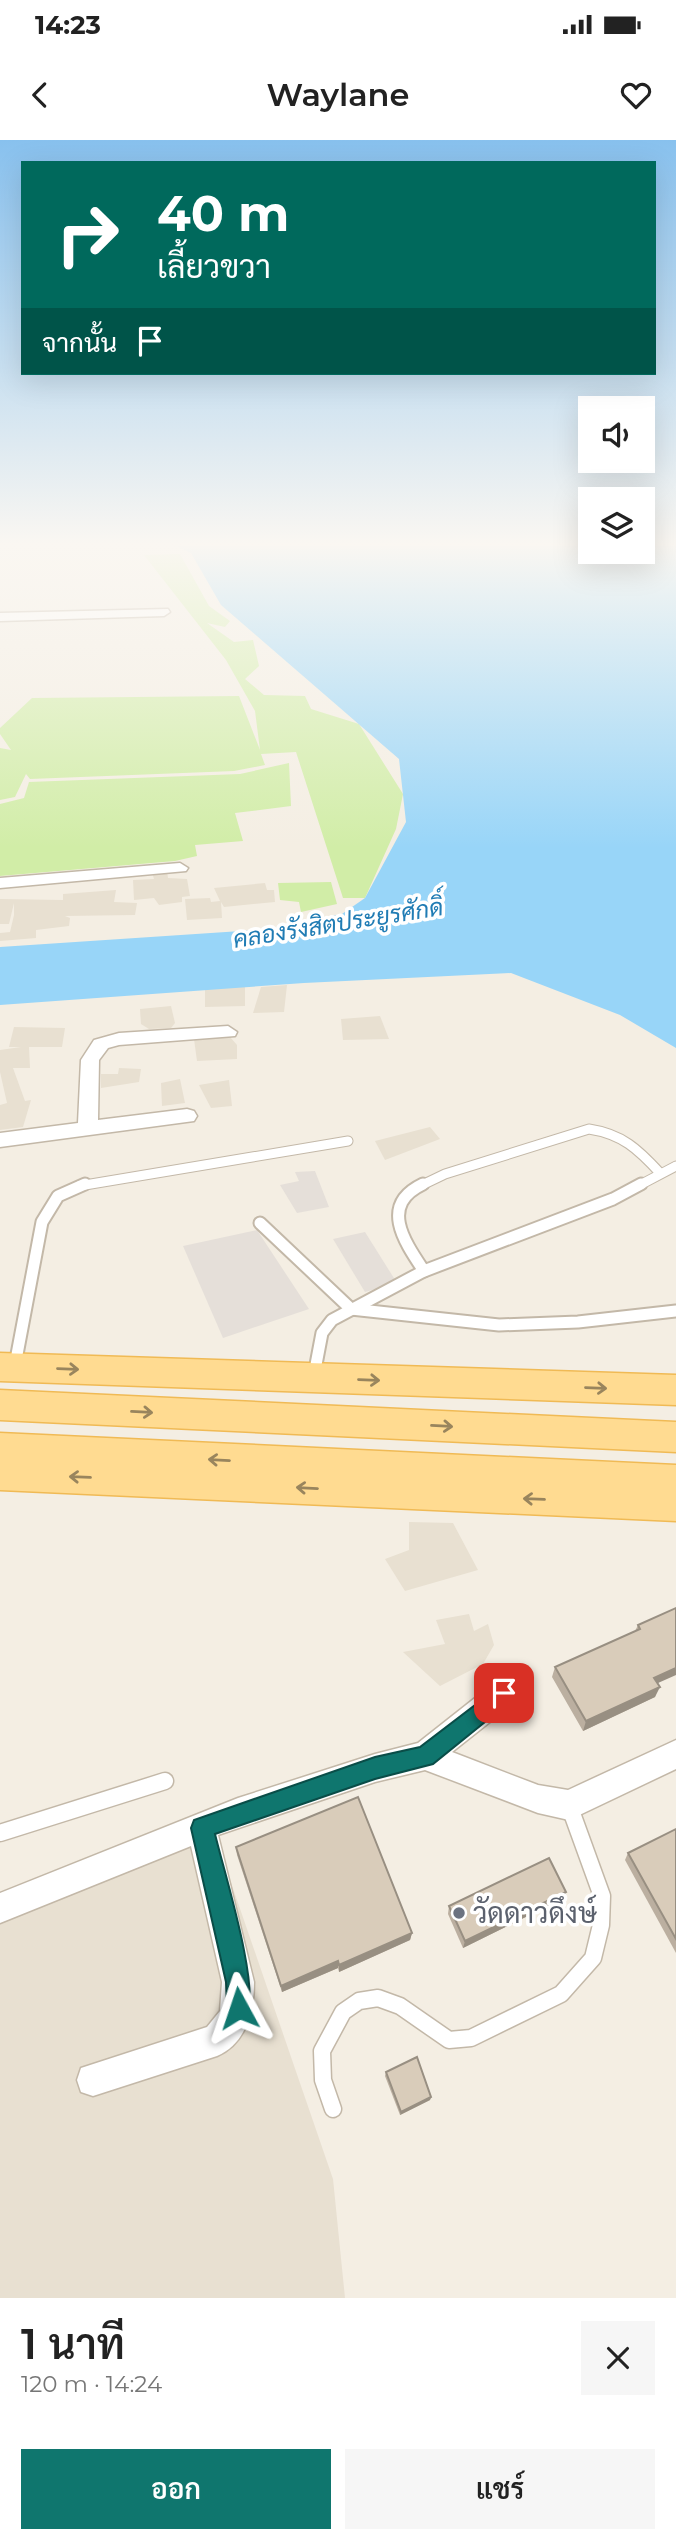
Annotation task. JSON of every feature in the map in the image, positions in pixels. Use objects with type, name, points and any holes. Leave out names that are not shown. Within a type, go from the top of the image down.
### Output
[{"type":"main road","points":[[7,1367],[676,1390]]},
{"type":"main road","points":[[0,1405],[676,1437]]},
{"type":"main road","points":[[0,1449],[676,1481]]},
{"type":"main road","points":[[0,1474],[676,1504]]},
{"type":"street","points":[[0,883],[180,868]]},
{"type":"street","points":[[88,1129],[90,1060],[101,1044],[119,1039],[228,1032]]},
{"type":"street","points":[[0,1140],[187,1116]]},
{"type":"street","points":[[0,1908],[202,1828],[375,1768],[425,1756],[504,1693]]},
{"type":"street","points":[[425,1756],[538,1799],[569,1805],[676,1754]]},
{"type":"street","points":[[93,2080],[217,2040],[230,2028],[239,2008],[238,1982],[202,1828]]},
{"type":"lane","points":[[424,1272],[403,1239],[398,1209],[407,1192],[445,1174],[589,1129],[612,1131],[628,1139],[660,1173]]},
{"type":"lane","points":[[7,1367],[42,1222],[48,1203],[57,1194],[86,1184],[348,1141]]},
{"type":"lane","points":[[313,1378],[323,1333],[332,1320],[424,1272],[613,1199],[676,1166]]},
{"type":"lane","points":[[260,1223],[351,1309],[499,1325],[578,1322],[676,1311]]},
{"type":"lane","points":[[0,1833],[164,1781]]},
{"type":"lane","points":[[333,2109],[323,2080],[322,2051],[344,2012],[359,2001],[378,1998],[400,2006],[449,2040],[471,2038],[561,1994],[593,1958],[601,1925],[602,1896],[569,1805]]},
{"type":"shaded area","points":[[167,871],[168,878],[187,879],[190,896],[182,897],[182,902],[159,905],[154,898],[134,900],[133,880],[154,879],[152,872]]},
{"type":"shaded area","points":[[265,883],[267,890],[274,890],[275,902],[224,907],[221,902],[222,918],[187,920],[185,899],[210,898],[211,902],[220,901],[214,888]]},
{"type":"shaded area","points":[[116,890],[114,902],[137,903],[135,915],[65,916],[70,918],[69,926],[36,930],[36,938],[0,941],[0,933],[10,932],[14,903],[9,924],[0,924],[0,899],[63,900],[63,894]]},
{"type":"shaded area","points":[[245,981],[245,1006],[205,1007],[205,982]]},
{"type":"shaded area","points":[[287,985],[284,1012],[253,1013],[261,987]]},
{"type":"shaded area","points":[[171,1006],[175,1023],[171,1028],[149,1029],[141,1024],[140,1009]]},
{"type":"shaded area","points":[[380,1016],[389,1039],[343,1040],[341,1019]]},
{"type":"shaded area","points":[[14,1027],[65,1028],[62,1047],[29,1047],[30,1068],[13,1068],[25,1101],[31,1100],[23,1127],[0,1130],[0,1105],[7,1103],[0,1072],[0,1050],[21,1047],[9,1047]]},
{"type":"shaded area","points":[[230,1037],[237,1045],[237,1059],[197,1061],[194,1039]]},
{"type":"shaded area","points":[[119,1068],[141,1069],[139,1082],[101,1088],[101,1074],[118,1074]]},
{"type":"shaded area","points":[[180,1079],[185,1103],[162,1106],[161,1083]]},
{"type":"shaded area","points":[[229,1080],[232,1106],[211,1108],[199,1085]]},
{"type":"shaded area","points":[[430,1127],[440,1139],[385,1160],[375,1141]]},
{"type":"shaded area","points":[[315,1171],[329,1207],[297,1213],[280,1185],[299,1181],[295,1172]]},
{"type":"shaded area","points":[[257,1230],[309,1309],[223,1338],[183,1246]]},
{"type":"shaded area","points":[[365,1232],[397,1283],[365,1292],[333,1239]]},
{"type":"shaded area","points":[[409,1522],[453,1523],[478,1570],[405,1591],[385,1559],[409,1550]]},
{"type":"shaded area","points":[[469,1614],[474,1631],[488,1624],[494,1645],[483,1664],[440,1686],[403,1652],[445,1644],[436,1620]]},
{"type":"shaded area","points":[[215,1836],[333,2179],[345,2298],[0,2298],[0,1915]]},
{"type":"green space","points":[[216,647],[255,647],[259,666],[245,679],[264,695],[305,696],[311,709],[359,724],[403,794],[396,829],[365,898],[343,898],[296,752],[261,754],[265,765],[234,771],[30,779],[26,774],[15,797],[0,800],[0,748],[11,750],[0,734],[0,728],[32,698],[239,696],[260,750],[255,711]]},
{"type":"green space","points":[[289,763],[291,806],[235,813],[243,841],[195,845],[197,856],[175,861],[0,876],[0,804],[24,798],[29,782],[240,774]]},
{"type":"green space","points":[[331,882],[337,904],[301,912],[299,902],[280,900],[278,883]]},
{"type":"water","name":"คลองรังสิตประยูรศักดิ์","points":[[269,647],[676,647],[676,1048],[620,1015],[511,973],[304,983],[0,1005],[0,947],[270,929],[342,914],[365,898],[406,822],[399,759]]},
{"type":"building","points":[[676,1608],[676,1668],[654,1678],[660,1687],[586,1721],[555,1667],[640,1629],[638,1625]]},
{"type":"building","points":[[358,1797],[412,1933],[339,1965],[338,1961],[281,1986],[236,1847]]},
{"type":"building","points":[[676,1829],[676,1939],[628,1853]]},
{"type":"building","points":[[549,1858],[566,1892],[465,1941],[449,1906]]},
{"type":"building","points":[[417,2057],[431,2097],[401,2112],[386,2072]]},
{"type":"place","name":"วัดดาวดึงษ์","points":[[459,1913]]},
{"type":"route","points":[[239,2008],[238,1982],[202,1828],[375,1768],[425,1756],[504,1693]]}]
